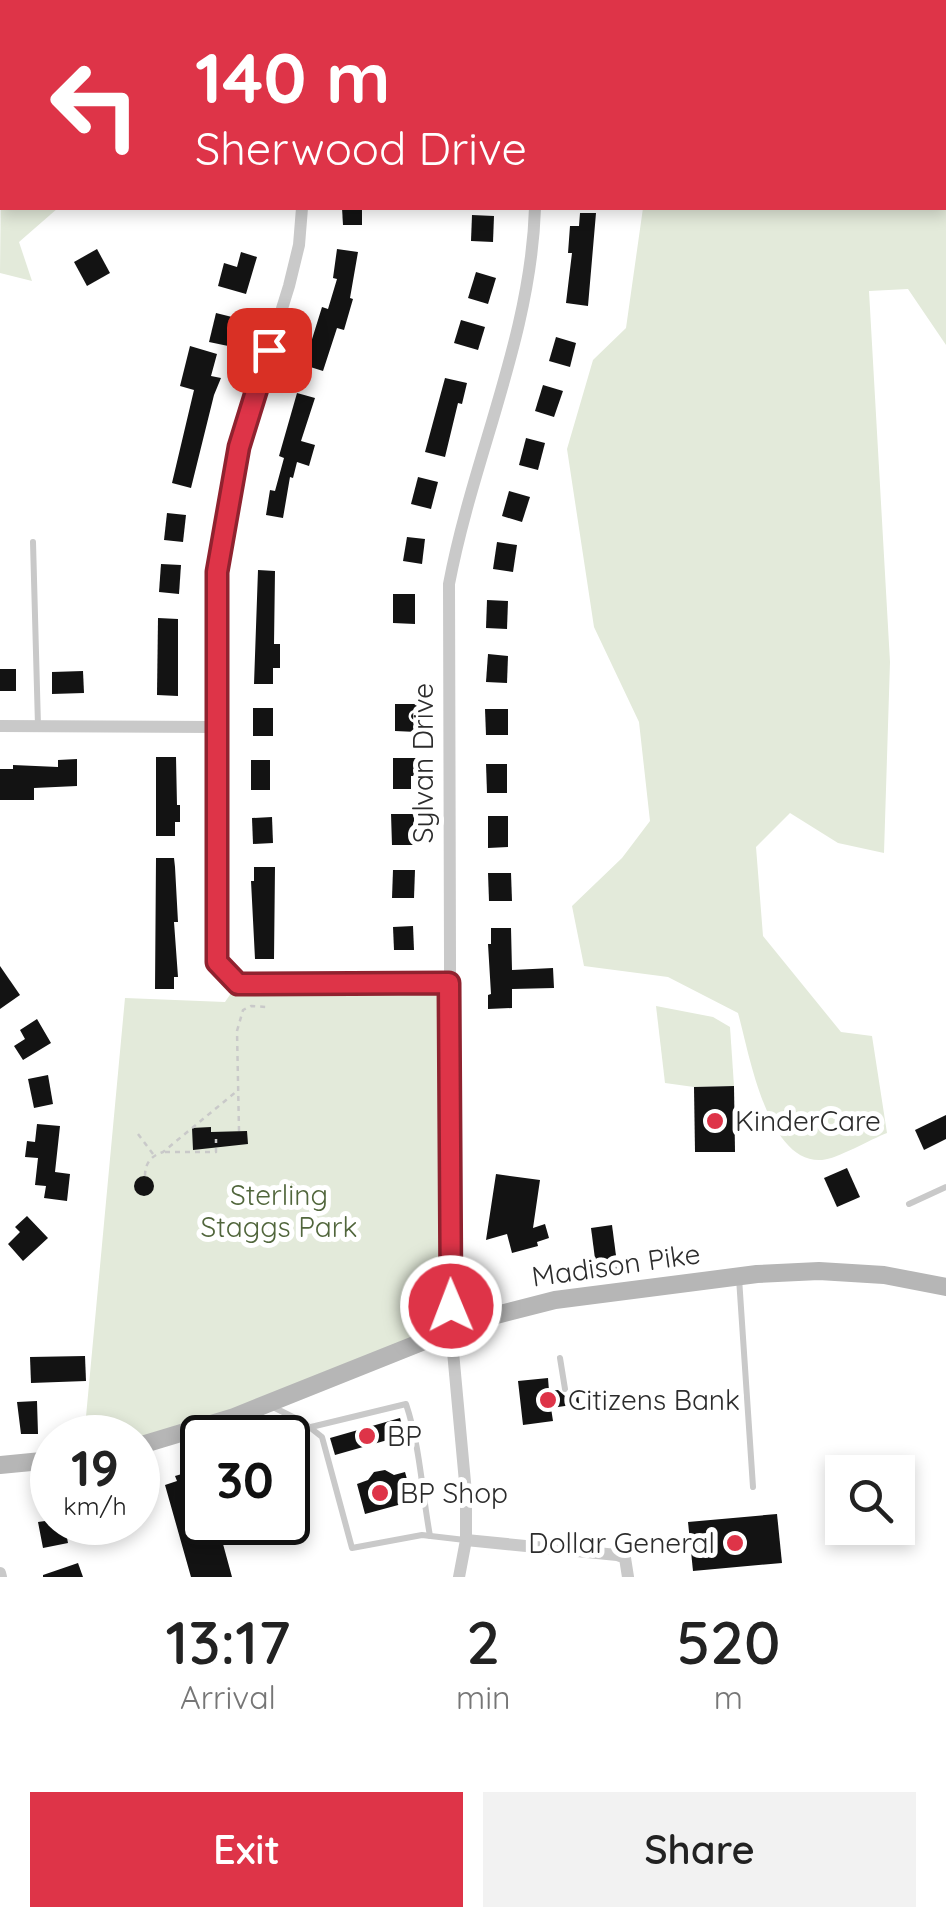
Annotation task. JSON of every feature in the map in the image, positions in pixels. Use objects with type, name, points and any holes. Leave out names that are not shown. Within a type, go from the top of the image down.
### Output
[{"type":"main road","name":"Madison Pike","points":[[160,1440],[267,1404],[451,1330],[506,1311],[555,1300],[739,1276],[818,1271],[884,1275],[946,1287]]},
{"type":"main road","points":[[0,1465],[30,1462]]},
{"type":"street","points":[[302,210],[299,246],[239,447],[217,572],[217,962],[238,984],[449,983]]},
{"type":"street","name":"Sylvan Drive","points":[[459,1577],[466,1540],[466,1494],[451,1330],[449,584],[468,497],[523,314],[534,256],[535,210]]},
{"type":"street","points":[[0,726],[215,727]]},
{"type":"street","points":[[466,1540],[617,1555],[625,1558],[628,1577]]},
{"type":"lane","points":[[33,542],[38,726]]},
{"type":"lane","points":[[908,1204],[946,1187]]},
{"type":"lane","points":[[739,1276],[753,1486]]},
{"type":"lane","points":[[560,1358],[565,1390]]},
{"type":"lane","points":[[267,1404],[288,1415]]},
{"type":"lane","points":[[310,1427],[406,1404],[415,1432],[414,1451],[430,1536]]},
{"type":"lane","points":[[310,1427],[322,1437],[352,1548],[430,1536],[466,1540]]},
{"type":"path","points":[[239,1131],[240,1020],[243,1010],[251,1006],[267,1007]]},
{"type":"path","points":[[163,1152],[238,1090]]},
{"type":"path","points":[[138,1134],[154,1155]]},
{"type":"path","points":[[146,1176],[145,1168],[154,1155],[216,1152],[216,1139]]},
{"type":"green space","points":[[1,210],[56,210],[19,242],[32,281],[0,273]]},
{"type":"green space","points":[[643,210],[946,210],[946,345],[908,289],[869,291],[890,662],[884,853],[838,843],[790,813],[756,847],[763,936],[841,1032],[872,1036],[887,1133],[828,1159],[803,1156],[787,1144],[774,1126],[755,1078],[738,1013],[668,977],[584,966],[572,906],[622,858],[650,821],[639,722],[594,627],[567,449],[593,360],[626,328]]},
{"type":"green space","name":"Sterling Staggs Park","points":[[238,983],[449,983],[451,1330],[239,1415],[180,1415],[180,1429],[160,1433],[160,1415],[86,1415],[125,998],[225,1002]]},
{"type":"green space","points":[[656,1006],[713,1017],[730,1027],[734,1086],[665,1083]]},
{"type":"building","points":[[342,210],[362,210],[362,225],[343,225]]},
{"type":"building","points":[[580,213],[596,213],[588,306],[566,303],[572,253],[568,253],[570,226],[579,226]]},
{"type":"building","points":[[472,215],[494,216],[493,242],[471,241]]},
{"type":"building","points":[[97,249],[110,273],[87,286],[74,262]]},
{"type":"building","points":[[337,249],[358,252],[350,298],[353,299],[344,330],[337,328],[323,371],[304,365],[322,307],[328,309],[337,279],[333,278]]},
{"type":"building","points":[[241,252],[257,257],[246,294],[218,286],[224,263],[237,267]]},
{"type":"building","points":[[476,272],[496,278],[488,304],[468,298]]},
{"type":"building","points":[[216,313],[240,319],[233,347],[209,342]]},
{"type":"building","points":[[461,320],[485,327],[478,350],[454,343]]},
{"type":"building","points":[[556,337],[576,343],[570,367],[549,361]]},
{"type":"building","points":[[190,346],[217,354],[211,376],[221,378],[191,488],[172,483],[194,390],[180,386]]},
{"type":"building","points":[[445,378],[467,383],[445,457],[425,452]]},
{"type":"building","points":[[543,385],[563,391],[554,417],[535,411]]},
{"type":"building","points":[[297,393],[315,398],[301,441],[315,445],[309,466],[297,462],[293,478],[290,477],[283,518],[266,515],[270,490],[275,491],[284,458],[279,456]]},
{"type":"building","points":[[526,438],[545,443],[538,470],[519,465]]},
{"type":"building","points":[[418,477],[438,482],[431,509],[411,504]]},
{"type":"building","points":[[509,491],[530,497],[522,522],[502,516]]},
{"type":"building","points":[[167,513],[186,515],[183,542],[164,540]]},
{"type":"building","points":[[407,537],[425,539],[422,564],[403,561]]},
{"type":"building","points":[[497,542],[517,545],[513,572],[493,569]]},
{"type":"building","points":[[161,564],[181,565],[179,594],[159,592]]},
{"type":"building","points":[[258,570],[275,571],[274,644],[280,644],[280,668],[273,668],[273,684],[254,684]]},
{"type":"building","points":[[393,594],[415,594],[415,624],[393,623]]},
{"type":"building","points":[[487,600],[508,601],[507,629],[486,628]]},
{"type":"building","points":[[158,618],[178,619],[178,696],[157,695]]},
{"type":"building","points":[[488,654],[508,656],[507,683],[486,682]]},
{"type":"building","points":[[0,669],[16,669],[16,691],[0,691]]},
{"type":"building","points":[[83,671],[84,693],[52,694],[52,672]]},
{"type":"building","points":[[395,704],[417,704],[417,732],[395,731]]},
{"type":"building","points":[[253,708],[273,708],[273,736],[253,736]]},
{"type":"building","points":[[485,709],[508,709],[508,735],[486,735]]},
{"type":"building","points":[[156,757],[176,757],[180,822],[175,822],[175,836],[156,836]]},
{"type":"building","points":[[393,758],[416,758],[411,789],[393,789]]},
{"type":"building","points":[[77,759],[77,786],[34,788],[34,800],[0,800],[0,769],[13,769],[13,765],[58,767],[58,760]]},
{"type":"building","points":[[251,760],[270,760],[270,790],[251,790]]},
{"type":"building","points":[[486,764],[507,764],[507,793],[487,793]]},
{"type":"building","points":[[391,814],[414,814],[414,845],[392,845]]},
{"type":"building","points":[[488,816],[508,816],[508,847],[488,848]]},
{"type":"building","points":[[272,817],[273,843],[253,844],[252,818]]},
{"type":"building","points":[[156,858],[174,858],[178,977],[174,977],[174,989],[155,989]]},
{"type":"building","points":[[254,867],[275,867],[274,959],[255,959],[251,881]]},
{"type":"building","points":[[393,870],[415,870],[414,898],[392,898]]},
{"type":"building","points":[[488,873],[511,873],[512,901],[489,901]]},
{"type":"building","points":[[413,926],[414,950],[394,950],[393,927]]},
{"type":"building","points":[[491,928],[511,928],[512,970],[553,968],[554,988],[512,989],[512,1008],[488,1009]]},
{"type":"building","points":[[0,966],[20,995],[0,1009]]},
{"type":"building","points":[[37,1019],[51,1043],[23,1060],[14,1046],[25,1039],[20,1030]]},
{"type":"building","points":[[48,1075],[53,1104],[34,1108],[28,1079]]},
{"type":"building","points":[[734,1086],[735,1152],[695,1152],[694,1087]]},
{"type":"building","points":[[946,1115],[946,1139],[924,1150],[915,1130]]},
{"type":"building","points":[[37,1124],[60,1126],[55,1172],[70,1174],[67,1201],[44,1198],[46,1186],[35,1185],[38,1158],[25,1157],[27,1141],[35,1142]]},
{"type":"building","points":[[211,1127],[211,1132],[247,1131],[248,1144],[193,1150],[192,1128]]},
{"type":"building","points":[[847,1168],[860,1197],[837,1207],[824,1178]]},
{"type":"building","points":[[496,1174],[540,1180],[533,1228],[545,1224],[549,1238],[537,1242],[538,1246],[512,1253],[507,1234],[486,1240]]},
{"type":"building","points":[[140,1176],[148,1176],[154,1186],[148,1196],[140,1196],[134,1190],[134,1182]]},
{"type":"building","points":[[27,1216],[48,1238],[23,1261],[8,1244],[20,1232],[15,1227]]},
{"type":"building","points":[[612,1225],[618,1271],[597,1274],[591,1228]]},
{"type":"building","points":[[85,1356],[86,1381],[31,1383],[30,1357]]},
{"type":"building","name":"Citizens Bank","points":[[548,1378],[549,1391],[558,1390],[565,1396],[578,1388],[579,1404],[551,1408],[553,1421],[523,1425],[518,1381]]},
{"type":"building","points":[[37,1401],[37,1415],[30,1415],[30,1434],[21,1434],[17,1402]]},
{"type":"building","name":"BP","points":[[400,1418],[405,1435],[335,1455],[330,1438]]},
{"type":"building","points":[[385,1470],[394,1475],[405,1472],[413,1501],[365,1514],[357,1484],[368,1480],[374,1472]]},
{"type":"building","points":[[180,1475],[180,1538],[165,1485],[177,1481],[175,1476]]},
{"type":"building","name":"Dollar General","points":[[777,1514],[782,1563],[693,1571],[688,1522]]},
{"type":"building","points":[[182,1545],[223,1545],[232,1577],[191,1577]]},
{"type":"building","points":[[78,1563],[83,1577],[43,1577],[43,1575]]},
{"type":"place","name":"KinderCare","points":[[715,1121]]},
{"type":"place","name":"Citizens Bank","points":[[548,1400]]},
{"type":"place","name":"BP","points":[[367,1436]]},
{"type":"place","name":"BP Shop","points":[[380,1493]]},
{"type":"place","name":"Dollar General","points":[[735,1543]]},
{"type":"route","points":[[269,350],[239,447],[217,572],[217,962],[238,984],[449,983],[451,1306]]}]
